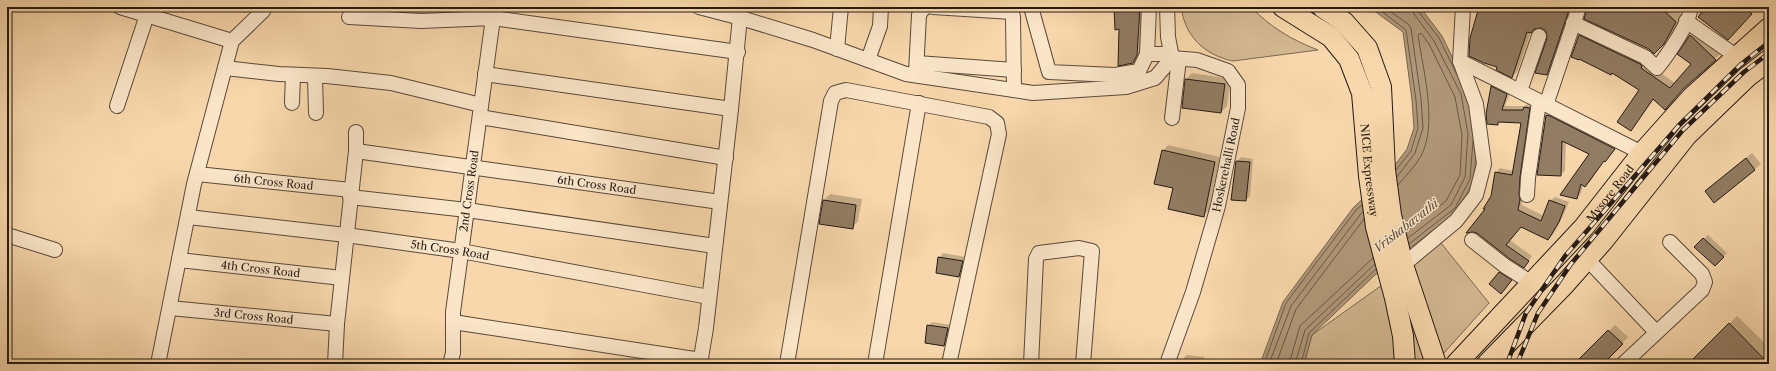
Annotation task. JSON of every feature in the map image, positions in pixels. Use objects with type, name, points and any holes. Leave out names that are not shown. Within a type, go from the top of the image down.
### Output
[{"type":"highway","name":"NICE Expressway","points":[[1283,7],[1330,37],[1349,59],[1362,93],[1377,173],[1391,215],[1397,262],[1396,298],[1403,336],[1405,364]]},
{"type":"highway","name":"NICE Expressway","points":[[1322,7],[1344,22],[1366,48],[1381,87],[1377,173]]},
{"type":"highway","name":"Mysore Road","points":[[1456,364],[1584,227],[1642,153],[1692,96],[1736,56],[1767,34]]},
{"type":"highway","points":[[1486,364],[1589,261],[1687,135],[1747,78],[1769,60]]},
{"type":"highway","name":"NICE Expressway","points":[[1397,262],[1436,364]]},
{"type":"street","points":[[120,7],[232,41]]},
{"type":"street","points":[[158,364],[197,174],[232,41],[265,7]]},
{"type":"street","points":[[699,7],[741,12],[906,74],[916,69],[1014,70]]},
{"type":"street","points":[[837,49],[841,7]]},
{"type":"street","points":[[868,60],[880,26],[881,7]]},
{"type":"street","points":[[916,69],[919,15],[926,7]]},
{"type":"street","points":[[933,7],[1012,12],[1014,90]]},
{"type":"street","points":[[1031,7],[1049,72],[1115,74],[1140,71],[1147,54],[1149,7]]},
{"type":"street","points":[[1167,7],[1168,36],[1174,57],[1172,118]]},
{"type":"street","points":[[1397,262],[1456,221],[1476,195],[1484,164],[1476,104],[1460,61],[1463,7]]},
{"type":"street","points":[[1527,195],[1528,178],[1542,103],[1579,7]]},
{"type":"street","points":[[1573,22],[1645,57],[1657,68],[1669,54],[1691,13],[1690,7]]},
{"type":"street","points":[[453,322],[700,362],[726,158],[741,12]]},
{"type":"street","points":[[349,17],[421,21],[493,13],[738,52]]},
{"type":"street","name":"2nd Cross Road","points":[[450,364],[453,353],[453,322],[461,251],[493,13]]},
{"type":"street","points":[[117,106],[147,15]]},
{"type":"street","points":[[1686,21],[1736,56]]},
{"type":"street","points":[[1520,91],[1539,36]]},
{"type":"street","name":"Hoskerehalli Road","points":[[1147,54],[1197,60],[1228,71],[1238,85],[1238,108],[1218,206],[1193,292],[1167,364]]},
{"type":"street","points":[[916,69],[1033,93],[1126,87],[1155,78],[1174,57]]},
{"type":"street","points":[[1460,61],[1642,153]]},
{"type":"street","points":[[225,68],[391,83],[480,111],[726,158]]},
{"type":"street","points":[[485,74],[731,109]]},
{"type":"street","points":[[292,103],[293,75]]},
{"type":"street","points":[[315,76],[316,113]]},
{"type":"street","points":[[787,364],[831,101],[835,93],[846,90],[989,117],[997,123],[999,134],[949,364]]},
{"type":"street","points":[[875,364],[919,103]]},
{"type":"street","points":[[335,364],[337,324],[356,151],[356,132]]},
{"type":"street","name":"6th Cross Road","points":[[356,151],[720,202]]},
{"type":"street","name":"6th Cross Road","points":[[197,174],[467,210],[715,246]]},
{"type":"street","name":"5th Cross Road","points":[[188,217],[346,235],[461,251],[709,297]]},
{"type":"street","points":[[7,235],[56,250]]},
{"type":"street","points":[[1472,240],[1505,266],[1532,283]]},
{"type":"street","points":[[1623,364],[1702,290],[1705,282],[1702,274],[1670,242]]},
{"type":"street","points":[[1031,364],[1036,259],[1039,253],[1079,248],[1092,251],[1083,364]]},
{"type":"street","name":"4th Cross Road","points":[[179,260],[342,278]]},
{"type":"street","points":[[1589,261],[1656,332]]},
{"type":"street","name":"3rd Cross Road","points":[[170,308],[337,324]]},
{"type":"shaded area","points":[[1181,7],[1251,7],[1274,27],[1299,42],[1318,50],[1233,61],[1223,58],[1213,54],[1198,43],[1187,27]]},
{"type":"shaded area","points":[[1441,243],[1489,303],[1434,364],[1304,364],[1312,335]]},
{"type":"water","name":"Vrishabavathi","points":[[1369,7],[1420,7],[1442,36],[1469,92],[1477,134],[1474,180],[1458,211],[1375,275],[1312,335],[1304,364],[1260,364],[1283,302],[1353,208],[1386,177],[1407,149],[1414,128],[1412,100],[1403,32]]},
{"type":"building","points":[[1114,7],[1140,7],[1137,55],[1133,63],[1118,66],[1119,29],[1115,30]]},
{"type":"building","points":[[1479,7],[1570,7],[1547,75],[1535,73],[1547,38],[1546,31],[1541,28],[1534,29],[1531,33],[1527,32],[1512,78],[1496,70],[1497,67],[1469,56],[1470,38]]},
{"type":"building","points":[[1587,7],[1660,7],[1676,22],[1664,44],[1654,54],[1649,49],[1584,19]]},
{"type":"building","points":[[1707,7],[1744,7],[1752,14],[1728,40],[1698,17]]},
{"type":"building","points":[[1579,35],[1640,64],[1642,66],[1641,68],[1670,88],[1691,64],[1677,54],[1690,35],[1716,60],[1684,88],[1665,110],[1653,99],[1631,131],[1617,122],[1639,90],[1612,73],[1611,75],[1579,59],[1571,57]]},
{"type":"building","points":[[1185,79],[1225,84],[1221,113],[1182,108]]},
{"type":"building","points":[[1491,86],[1507,94],[1502,110],[1523,110],[1524,107],[1530,108],[1520,177],[1520,200],[1518,210],[1541,221],[1549,200],[1565,206],[1559,222],[1548,240],[1521,227],[1506,245],[1529,261],[1524,268],[1477,233],[1466,233],[1485,209],[1483,209],[1491,196],[1495,172],[1512,175],[1521,123],[1498,122],[1498,125],[1487,124],[1486,114]]},
{"type":"building","points":[[1546,115],[1615,149],[1585,187],[1581,184],[1577,199],[1560,195],[1589,154],[1562,141],[1561,176],[1537,175]]},
{"type":"building","points":[[1162,150],[1215,162],[1204,217],[1168,209],[1173,188],[1154,184]]},
{"type":"building","points":[[1746,158],[1755,170],[1714,203],[1705,191]]},
{"type":"building","points":[[1236,161],[1250,162],[1246,201],[1231,200]]},
{"type":"building","points":[[823,200],[856,205],[853,229],[819,224]]},
{"type":"building","points":[[1703,238],[1724,257],[1715,266],[1694,247]]},
{"type":"building","points":[[938,257],[963,261],[959,277],[936,273]]},
{"type":"building","points":[[1499,272],[1512,280],[1501,294],[1489,284]]},
{"type":"building","points":[[1729,323],[1769,364],[1688,364]]},
{"type":"building","points":[[927,325],[948,328],[944,346],[925,343]]},
{"type":"building","points":[[1608,330],[1623,344],[1603,364],[1574,364]]},
{"type":"railway","points":[[1507,364],[1526,313],[1565,256],[1680,124],[1740,65],[1769,42]]},
{"type":"railway","points":[[1517,364],[1538,313],[1571,264],[1683,130],[1744,72],[1769,53]]}]
